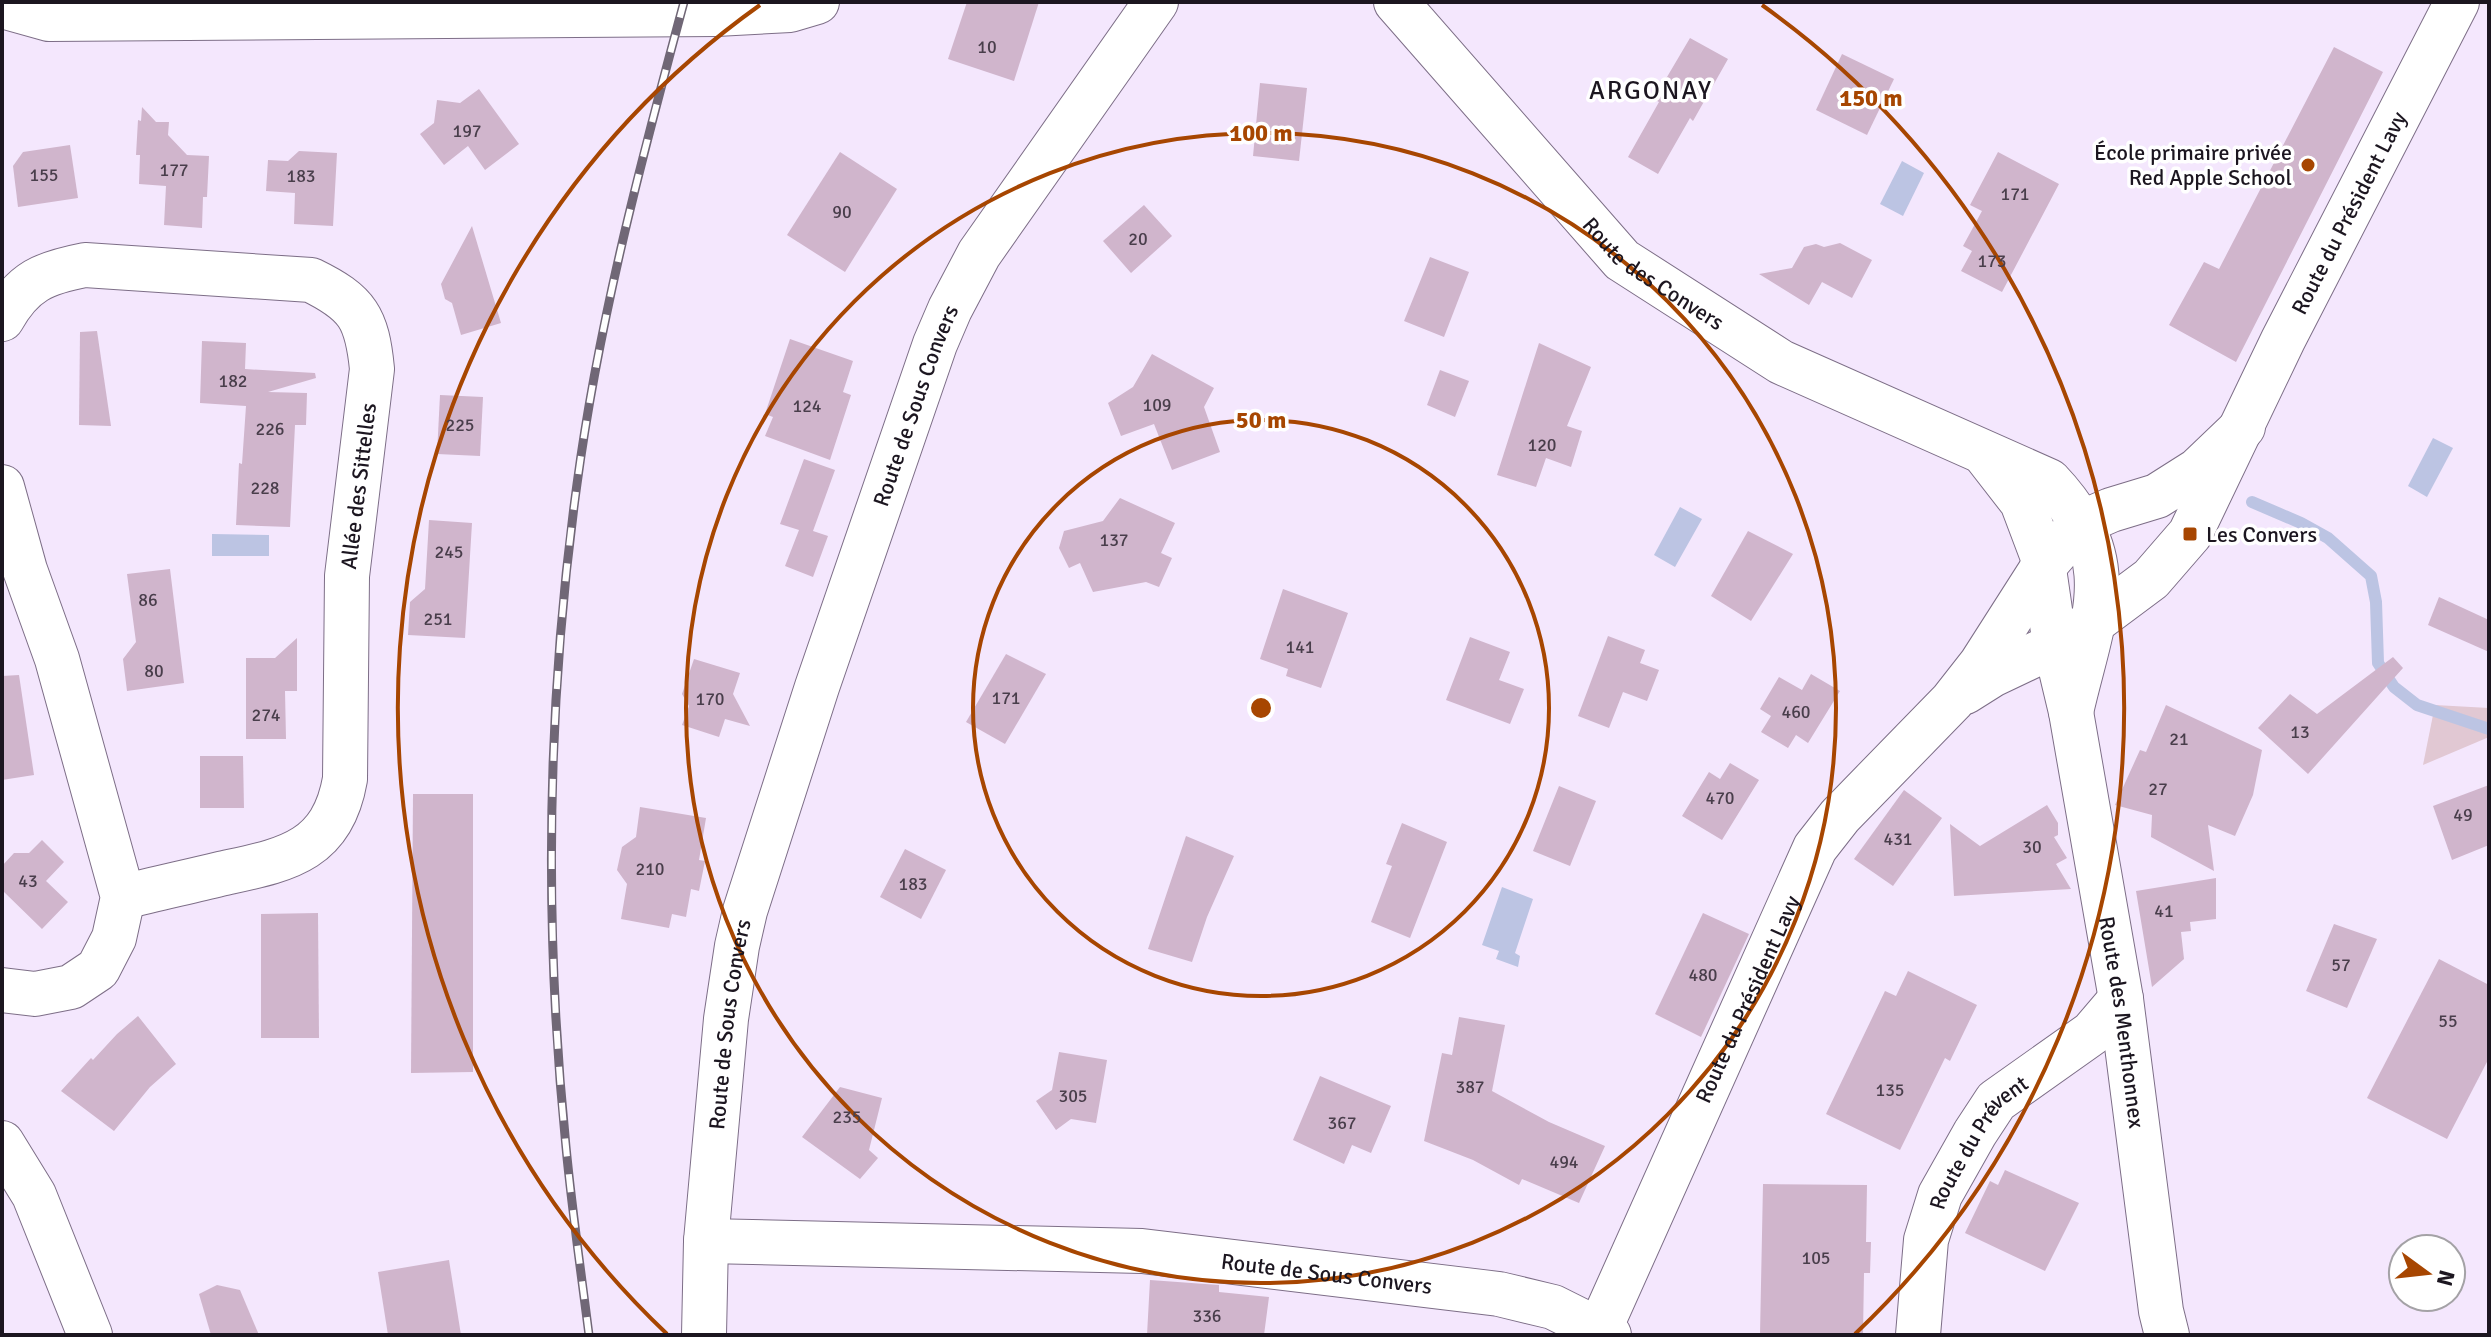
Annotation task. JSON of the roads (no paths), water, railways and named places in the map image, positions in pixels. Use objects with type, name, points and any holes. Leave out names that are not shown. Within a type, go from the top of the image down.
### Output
[{"type":"street","points":[[2,6],[49,19],[716,14],[790,10],[817,2]]},
{"type":"street","name":"Route de Sous Convers","points":[[1156,2],[979,254],[935,344],[817,687],[745,911],[726,1019],[706,1241],[1142,1251],[1499,1294],[1553,1307],[1602,1333]]},
{"type":"street","name":"Route des Convers","points":[[1396,2],[1622,260],[1781,362],[2049,481],[2066,499],[2090,537],[2098,580],[2096,620]]},
{"type":"street","name":"Route du Président Lavy","points":[[1952,701],[1992,675],[2055,645],[2096,620],[2151,579],[2190,534],[2283,340],[2457,2]]},
{"type":"street","points":[[2,34],[49,19]]},
{"type":"street","name":"Allée des Sittelles","points":[[2,319],[12,301],[29,283],[54,271],[85,265],[311,280],[353,307],[364,325],[369,343],[372,369],[347,576],[345,779],[342,799],[333,819],[317,838],[285,859],[123,897]]},
{"type":"street","name":"Route du Président Lavy","points":[[1602,1333],[1815,848],[1840,816],[1952,701],[1981,664],[2043,567],[2081,523],[2157,496],[2198,470],[2243,427]]},
{"type":"street","name":"Route des Convers","points":[[1983,452],[2022,502],[2042,555],[2043,567]]},
{"type":"street","points":[[2,487],[25,570],[57,659],[123,897],[114,938],[98,969],[71,987],[35,994],[2,990]]},
{"type":"street","name":"Route des Menthonnex","points":[[2043,567],[2121,999],[2161,1311],[2167,1335]]},
{"type":"street","name":"Route des Menthonnex","points":[[2071,712],[2096,620]]},
{"type":"street","name":"Route du Prévent","points":[[1918,1335],[1926,1240],[1940,1195],[1975,1133],[1996,1101],[2092,1033],[2121,999]]},
{"type":"street","points":[[2,1143],[34,1195],[90,1335]]},
{"type":"street","points":[[704,1335],[706,1241]]},
{"type":"water","points":[[1902,161],[1924,173],[1903,216],[1880,204]]},
{"type":"water","points":[[2433,438],[2453,448],[2427,497],[2408,486]]},
{"type":"water","points":[[1680,507],[1702,519],[1675,567],[1654,555]]},
{"type":"water","points":[[212,534],[269,535],[269,556],[212,556]]},
{"type":"water","points":[[1502,887],[1533,899],[1515,953],[1520,956],[1518,967],[1496,959],[1499,951],[1482,945]]},
{"type":"waterway","points":[[2252,502],[2328,538],[2371,576],[2376,602],[2378,663],[2394,687],[2417,705],[2489,729]]},
{"type":"railway","points":[[589,1335],[566,1147],[554,982],[552,815],[560,649],[577,484],[597,362],[637,181],[684,2]]},
{"type":"place","name":"École primaire privée Red Apple School","points":[[2308,165]]},
{"type":"place","name":"Les Convers","points":[[2190,534]]},
{"type":"district","name":"ARGONAY","points":[[1651,90]]}]
